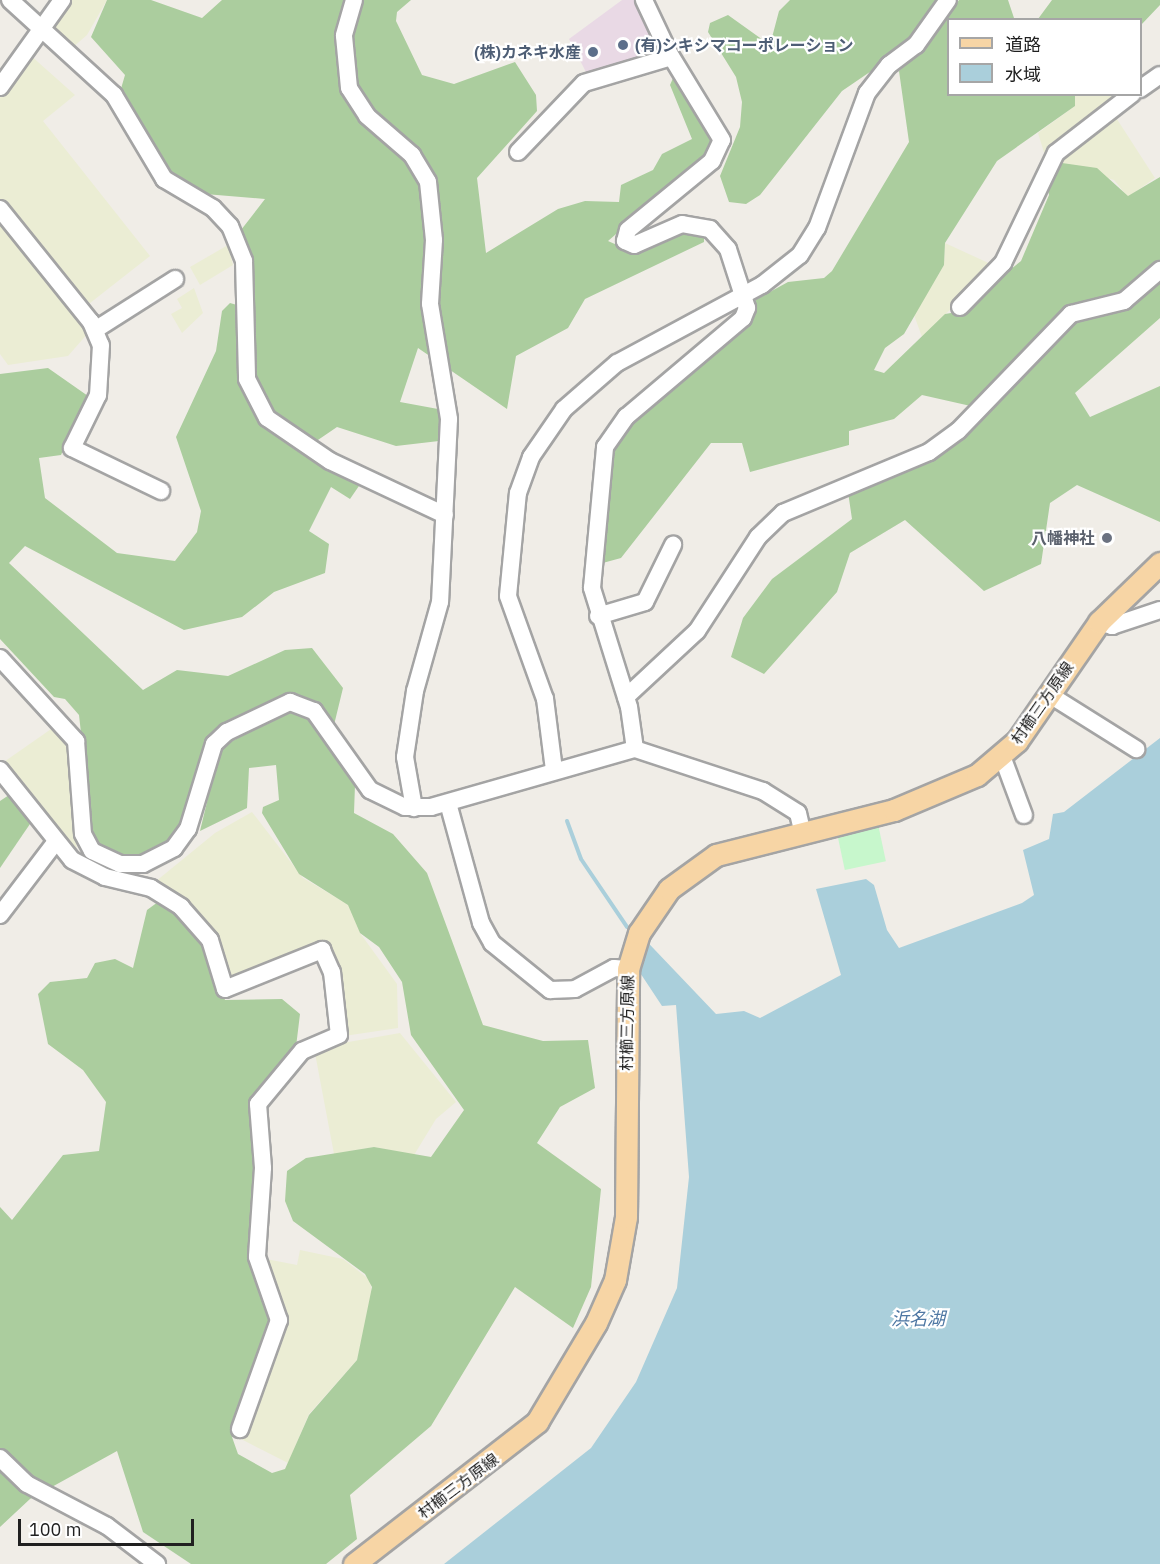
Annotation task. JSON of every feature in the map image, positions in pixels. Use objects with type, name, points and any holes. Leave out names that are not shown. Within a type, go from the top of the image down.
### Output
[{"type":"main road","name":"村櫛三方原線","points":[[354,1564],[531,1428],[596,1323],[615,1280],[626,1217],[628,969],[637,937],[669,889],[703,862],[802,830],[928,798],[1002,756],[1050,694],[1099,622],[1160,563]]},
{"type":"street","points":[[10,0],[114,95],[153,168],[213,208],[230,226],[244,261],[247,379],[267,418],[330,462],[445,515]]},
{"type":"street","points":[[0,87],[40,26],[62,0]]},
{"type":"street","points":[[354,0],[344,36],[349,88],[367,116],[412,155],[431,197],[430,304],[449,426],[440,602],[415,690],[405,757],[414,808]]},
{"type":"street","points":[[635,749],[626,698],[598,616],[591,578],[602,459],[610,436],[742,318],[746,293],[723,241],[710,229],[682,224],[634,244],[625,240],[628,230],[721,148],[717,125],[671,57],[644,0]]},
{"type":"street","points":[[554,770],[545,699],[508,596],[524,474],[551,424],[598,378],[656,338],[746,293],[788,267],[809,242],[870,88],[916,45],[948,0]]},
{"type":"street","points":[[518,152],[584,83],[671,57]]},
{"type":"street","points":[[1142,88],[1160,75]]},
{"type":"street","points":[[960,307],[1003,263],[1056,153],[1129,96]]},
{"type":"street","points":[[0,209],[96,330],[102,357],[98,395],[72,448],[161,491]]},
{"type":"street","points":[[626,698],[697,631],[758,537],[783,513],[929,452],[958,431],[1071,314],[1124,301],[1160,270]]},
{"type":"street","points":[[96,330],[175,279]]},
{"type":"street","points":[[598,616],[645,602],[673,546]]},
{"type":"street","points":[[1099,622],[1112,626],[1160,610]]},
{"type":"street","points":[[0,658],[76,741],[83,834],[92,851],[132,865],[165,855],[188,829],[214,744],[227,732],[290,702],[314,711],[370,790],[414,808],[448,803],[554,770],[635,749],[763,791],[798,813],[802,830]]},
{"type":"street","points":[[1050,694],[1136,749]]},
{"type":"street","points":[[1002,756],[1024,815]]},
{"type":"street","points":[[0,770],[54,844],[82,867],[172,899],[210,940],[225,988],[322,950],[334,980],[339,1035],[302,1051],[258,1104],[264,1161],[257,1257],[279,1320],[240,1429]]},
{"type":"street","points":[[448,803],[481,923],[492,943],[550,990],[575,989],[614,968],[628,969]]},
{"type":"street","points":[[0,915],[54,844]]},
{"type":"street","points":[[82,867],[92,851]]},
{"type":"street","points":[[0,1458],[27,1484],[108,1526],[157,1564]]},
{"type":"shaded area","points":[[622,0],[640,0],[665,55],[588,76],[569,39]]},
{"type":"green space","points":[[70,0],[107,0],[87,35],[72,48],[50,28]]},
{"type":"green space","points":[[107,0],[151,0],[202,18],[222,0],[411,0],[397,12],[396,21],[422,75],[454,84],[515,62],[536,95],[537,111],[477,178],[486,253],[558,209],[585,201],[619,202],[621,185],[653,170],[662,154],[692,139],[670,85],[674,76],[717,147],[608,241],[626,249],[683,230],[704,234],[704,242],[585,299],[568,328],[516,356],[507,409],[418,348],[400,402],[438,409],[442,413],[439,441],[396,446],[337,427],[315,442],[281,424],[256,391],[241,230],[265,199],[205,194],[167,175],[120,92],[125,75],[91,37]]},
{"type":"green space","points":[[790,0],[943,0],[905,48],[842,91],[760,195],[746,204],[729,202],[720,176],[740,127],[742,102],[736,77],[708,32],[710,23],[728,15],[770,45],[779,11]]},
{"type":"green space","points":[[959,0],[1008,0],[1014,18],[947,18],[947,96],[1075,96],[1075,106],[997,161],[945,243],[944,265],[904,334],[885,348],[874,370],[884,373],[945,314],[957,312],[1021,261],[1049,195],[1046,180],[1055,162],[1097,168],[1128,196],[1160,177],[1160,318],[1075,393],[1090,417],[1160,386],[1160,522],[1077,485],[1050,503],[1041,564],[984,591],[905,520],[850,553],[837,592],[764,674],[731,657],[743,618],[772,579],[852,519],[848,492],[984,409],[922,395],[894,419],[849,431],[849,445],[750,472],[742,443],[711,443],[621,558],[599,564],[608,460],[622,430],[757,299],[788,282],[824,278],[832,271],[909,142],[899,71],[922,51]]},
{"type":"green space","points":[[1052,0],[1160,0],[1160,5],[1142,24],[1142,18],[1039,18]]},
{"type":"green space","points":[[29,54],[75,95],[43,121],[150,256],[85,307],[0,201],[0,98]]},
{"type":"green space","points":[[1075,96],[1112,96],[1115,101],[1046,159],[1038,133],[1075,106]]},
{"type":"green space","points":[[1113,113],[1155,178],[1128,197],[1114,180],[1055,162]]},
{"type":"green space","points":[[0,218],[89,332],[68,356],[8,365],[0,354]]},
{"type":"green space","points":[[945,243],[995,266],[922,337],[914,315],[944,265]]},
{"type":"green space","points":[[228,245],[233,265],[200,285],[190,267]]},
{"type":"green space","points":[[194,288],[203,313],[182,333],[171,314],[182,308],[177,299]]},
{"type":"green space","points":[[230,303],[237,305],[242,380],[253,409],[361,483],[350,499],[331,487],[309,531],[329,544],[325,573],[274,592],[242,617],[184,630],[25,546],[9,563],[143,690],[177,670],[228,676],[285,650],[312,648],[343,688],[334,725],[313,701],[289,695],[223,726],[203,750],[182,826],[169,843],[142,857],[122,857],[104,851],[93,840],[79,715],[65,699],[54,697],[0,639],[0,374],[48,368],[88,396],[61,455],[39,458],[45,498],[117,553],[175,561],[197,532],[201,511],[176,437],[216,351],[222,311]]},
{"type":"green space","points":[[290,709],[309,716],[332,747],[355,785],[354,813],[393,834],[427,873],[483,1025],[543,1041],[588,1040],[595,1088],[560,1107],[537,1143],[601,1189],[591,1287],[573,1328],[515,1287],[431,1426],[350,1495],[357,1539],[326,1564],[191,1564],[143,1532],[117,1451],[30,1499],[0,1527],[0,1207],[12,1220],[63,1155],[99,1151],[106,1102],[83,1070],[48,1044],[38,994],[50,982],[87,978],[95,963],[115,959],[133,968],[147,910],[162,899],[202,936],[225,1000],[282,999],[300,1014],[296,1047],[256,1127],[252,1252],[274,1323],[232,1437],[238,1454],[272,1473],[285,1469],[309,1415],[357,1360],[372,1287],[365,1274],[293,1221],[285,1201],[287,1171],[306,1158],[374,1147],[431,1157],[464,1110],[411,1035],[402,982],[379,947],[360,933],[348,905],[299,874],[262,813],[263,807],[279,800],[276,765],[249,768],[247,808],[200,831],[220,748]]},
{"type":"green space","points":[[54,727],[69,744],[77,854],[1,764]]},
{"type":"green space","points":[[12,793],[32,821],[0,868],[0,801]]},
{"type":"green space","points":[[252,812],[303,878],[349,905],[360,933],[397,984],[398,1028],[344,1036],[325,944],[231,982],[155,882],[215,833]]},
{"type":"green space","points":[[878,824],[886,861],[845,870],[837,833]]},
{"type":"green space","points":[[400,1033],[456,1102],[436,1119],[414,1155],[374,1147],[334,1154],[314,1048]]},
{"type":"green space","points":[[300,1250],[343,1259],[370,1280],[372,1294],[357,1360],[309,1414],[288,1463],[241,1439],[282,1326],[261,1258],[297,1265]]},
{"type":"water","name":"浜名湖","points":[[1160,738],[1160,1564],[444,1564],[591,1448],[636,1382],[677,1288],[689,1177],[676,1005],[662,1006],[623,947],[634,928],[716,1014],[744,1011],[760,1018],[841,975],[816,889],[866,879],[874,885],[887,930],[899,948],[1022,903],[1034,895],[1023,850],[1049,839],[1053,814],[1064,812]]},
{"type":"waterway","points":[[567,821],[581,859],[627,927]]},
{"type":"place","name":"(有)シキシマコーポレーション","points":[[623,45]]},
{"type":"place","name":"(株)カネキ水産","points":[[593,52]]},
{"type":"place","name":"八幡神社","points":[[1107,538]]}]
